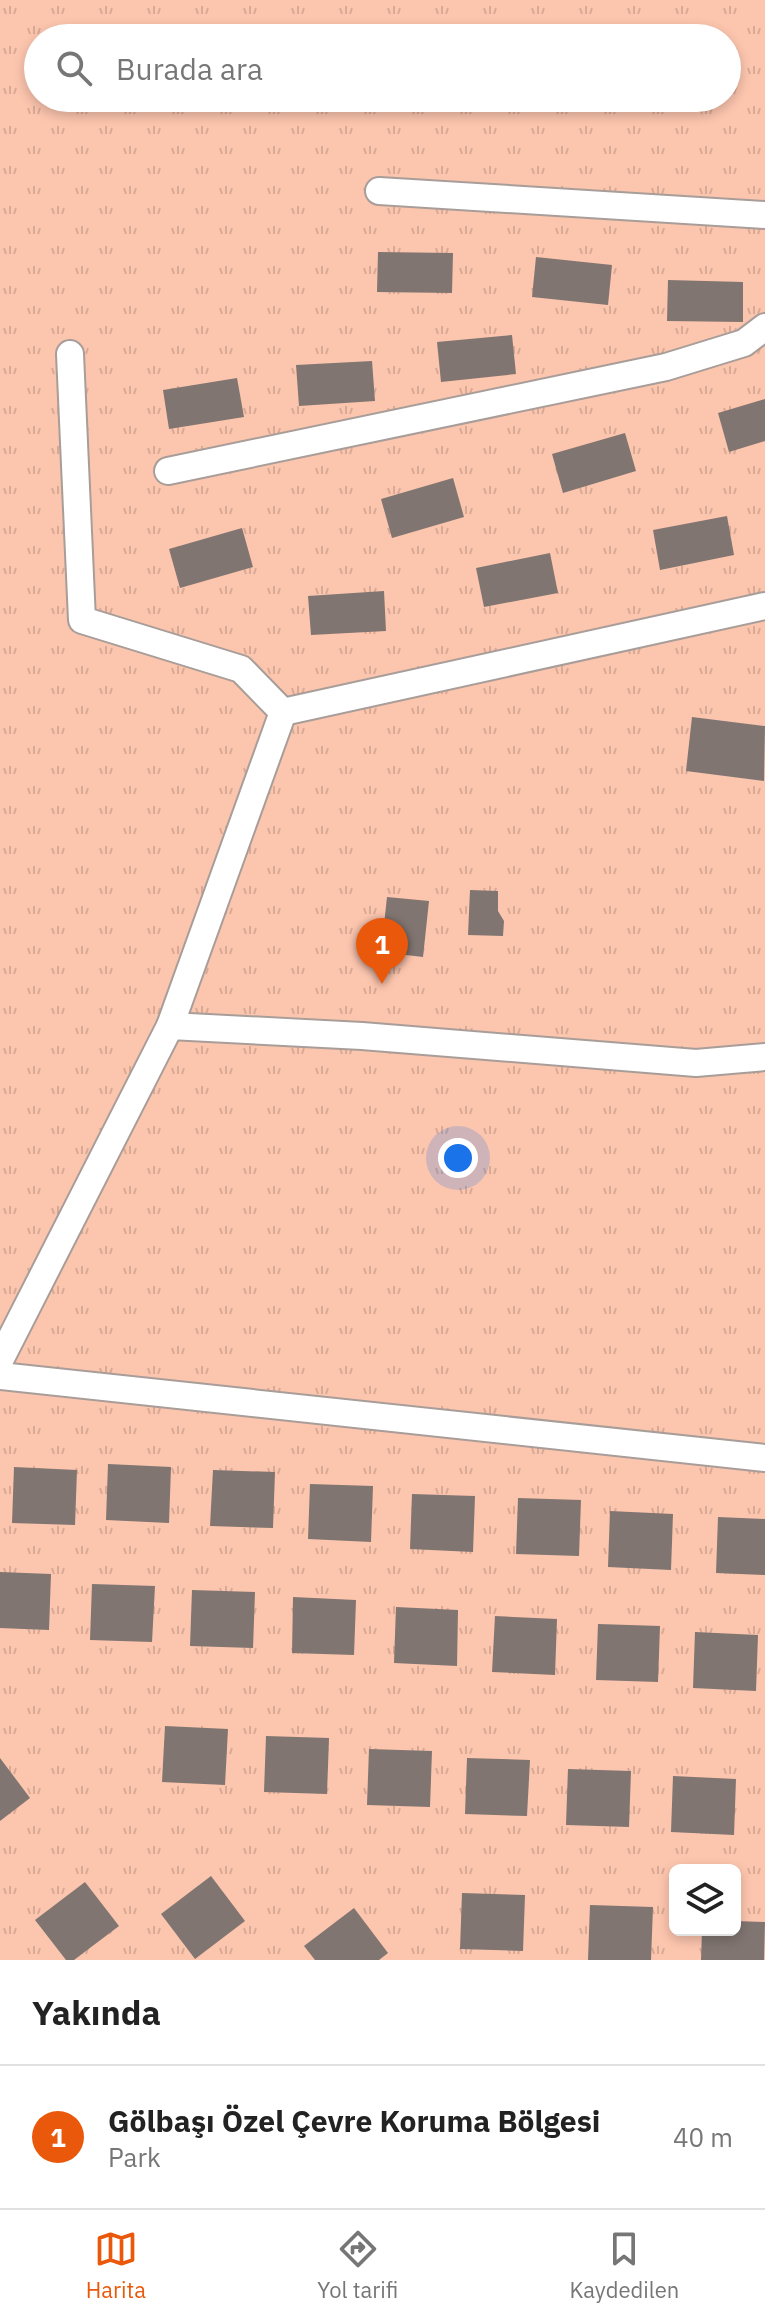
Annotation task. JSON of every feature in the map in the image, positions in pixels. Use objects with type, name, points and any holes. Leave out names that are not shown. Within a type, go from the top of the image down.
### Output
[{"type":"street","points":[[379,191],[765,215]]},
{"type":"street","points":[[168,471],[666,367],[744,343],[765,327]]},
{"type":"street","points":[[70,354],[82,620],[241,669],[283,712]]},
{"type":"street","points":[[283,712],[765,606]]},
{"type":"street","points":[[0,1360],[170,1026],[283,712]]},
{"type":"street","points":[[170,1026],[362,1036],[696,1063],[765,1057]]},
{"type":"street","points":[[0,1376],[765,1458]]},
{"type":"green space","points":[[0,0],[765,0],[765,1960],[0,1960]]},
{"type":"building","points":[[378,252],[453,253],[452,293],[377,292]]},
{"type":"building","points":[[536,257],[612,265],[608,305],[532,297]]},
{"type":"building","points":[[668,280],[743,282],[743,322],[667,321]]},
{"type":"building","points":[[512,335],[516,374],[441,382],[437,342]]},
{"type":"building","points":[[372,361],[375,401],[299,406],[296,365]]},
{"type":"building","points":[[237,378],[244,417],[169,429],[163,390]]},
{"type":"building","points":[[765,399],[765,441],[729,452],[718,413]]},
{"type":"building","points":[[625,433],[636,471],[563,493],[552,454]]},
{"type":"building","points":[[453,478],[464,517],[392,538],[381,499]]},
{"type":"building","points":[[727,516],[734,555],[660,570],[653,530]]},
{"type":"building","points":[[242,528],[253,567],[180,588],[169,549]]},
{"type":"building","points":[[550,553],[558,593],[484,607],[476,568]]},
{"type":"building","points":[[384,591],[386,631],[311,635],[308,596]]},
{"type":"building","points":[[692,717],[765,726],[764,781],[686,771]]},
{"type":"building","points":[[470,890],[498,891],[498,911],[504,921],[503,936],[468,935]]},
{"type":"building","points":[[387,897],[429,901],[423,957],[381,952]]},
{"type":"building","points":[[108,1464],[171,1467],[169,1523],[106,1520]]},
{"type":"building","points":[[14,1467],[77,1470],[75,1525],[12,1523]]},
{"type":"building","points":[[213,1470],[275,1472],[273,1528],[210,1526]]},
{"type":"building","points":[[310,1484],[373,1486],[371,1542],[308,1539]]},
{"type":"building","points":[[412,1494],[475,1496],[473,1552],[410,1549]]},
{"type":"building","points":[[518,1498],[581,1500],[579,1556],[516,1554]]},
{"type":"building","points":[[610,1511],[673,1514],[671,1570],[608,1567]]},
{"type":"building","points":[[718,1517],[765,1519],[765,1575],[716,1573]]},
{"type":"building","points":[[0,1572],[51,1574],[49,1630],[0,1628]]},
{"type":"building","points":[[92,1584],[155,1586],[152,1642],[90,1640]]},
{"type":"building","points":[[192,1590],[255,1592],[253,1648],[190,1646]]},
{"type":"building","points":[[293,1597],[356,1600],[354,1655],[292,1653]]},
{"type":"building","points":[[396,1607],[458,1610],[457,1666],[394,1663]]},
{"type":"building","points":[[495,1616],[557,1619],[555,1675],[492,1672]]},
{"type":"building","points":[[598,1624],[660,1626],[658,1682],[596,1680]]},
{"type":"building","points":[[695,1632],[758,1635],[756,1691],[693,1688]]},
{"type":"building","points":[[165,1726],[228,1729],[225,1785],[162,1782]]},
{"type":"building","points":[[266,1736],[329,1738],[327,1794],[264,1792]]},
{"type":"building","points":[[369,1749],[432,1751],[430,1807],[367,1805]]},
{"type":"building","points":[[0,1758],[30,1798],[0,1821]]},
{"type":"building","points":[[467,1758],[530,1760],[527,1816],[465,1814]]},
{"type":"building","points":[[568,1769],[631,1771],[629,1827],[566,1825]]},
{"type":"building","points":[[673,1776],[736,1779],[734,1835],[671,1832]]},
{"type":"building","points":[[211,1876],[245,1921],[195,1959],[161,1914]]},
{"type":"building","points":[[85,1882],[119,1926],[74,1960],[66,1960],[35,1920]]},
{"type":"building","points":[[462,1893],[525,1895],[523,1951],[460,1949]]},
{"type":"building","points":[[590,1905],[653,1907],[651,1960],[588,1960]]},
{"type":"building","points":[[354,1908],[388,1953],[379,1960],[315,1960],[304,1946]]},
{"type":"building","points":[[741,1921],[765,1922],[764,1960],[701,1960],[702,1936],[741,1936]]},
{"type":"place","name":"Gölbaşı Özel Çevre Koruma Bölgesi","points":[[382,984]]}]
